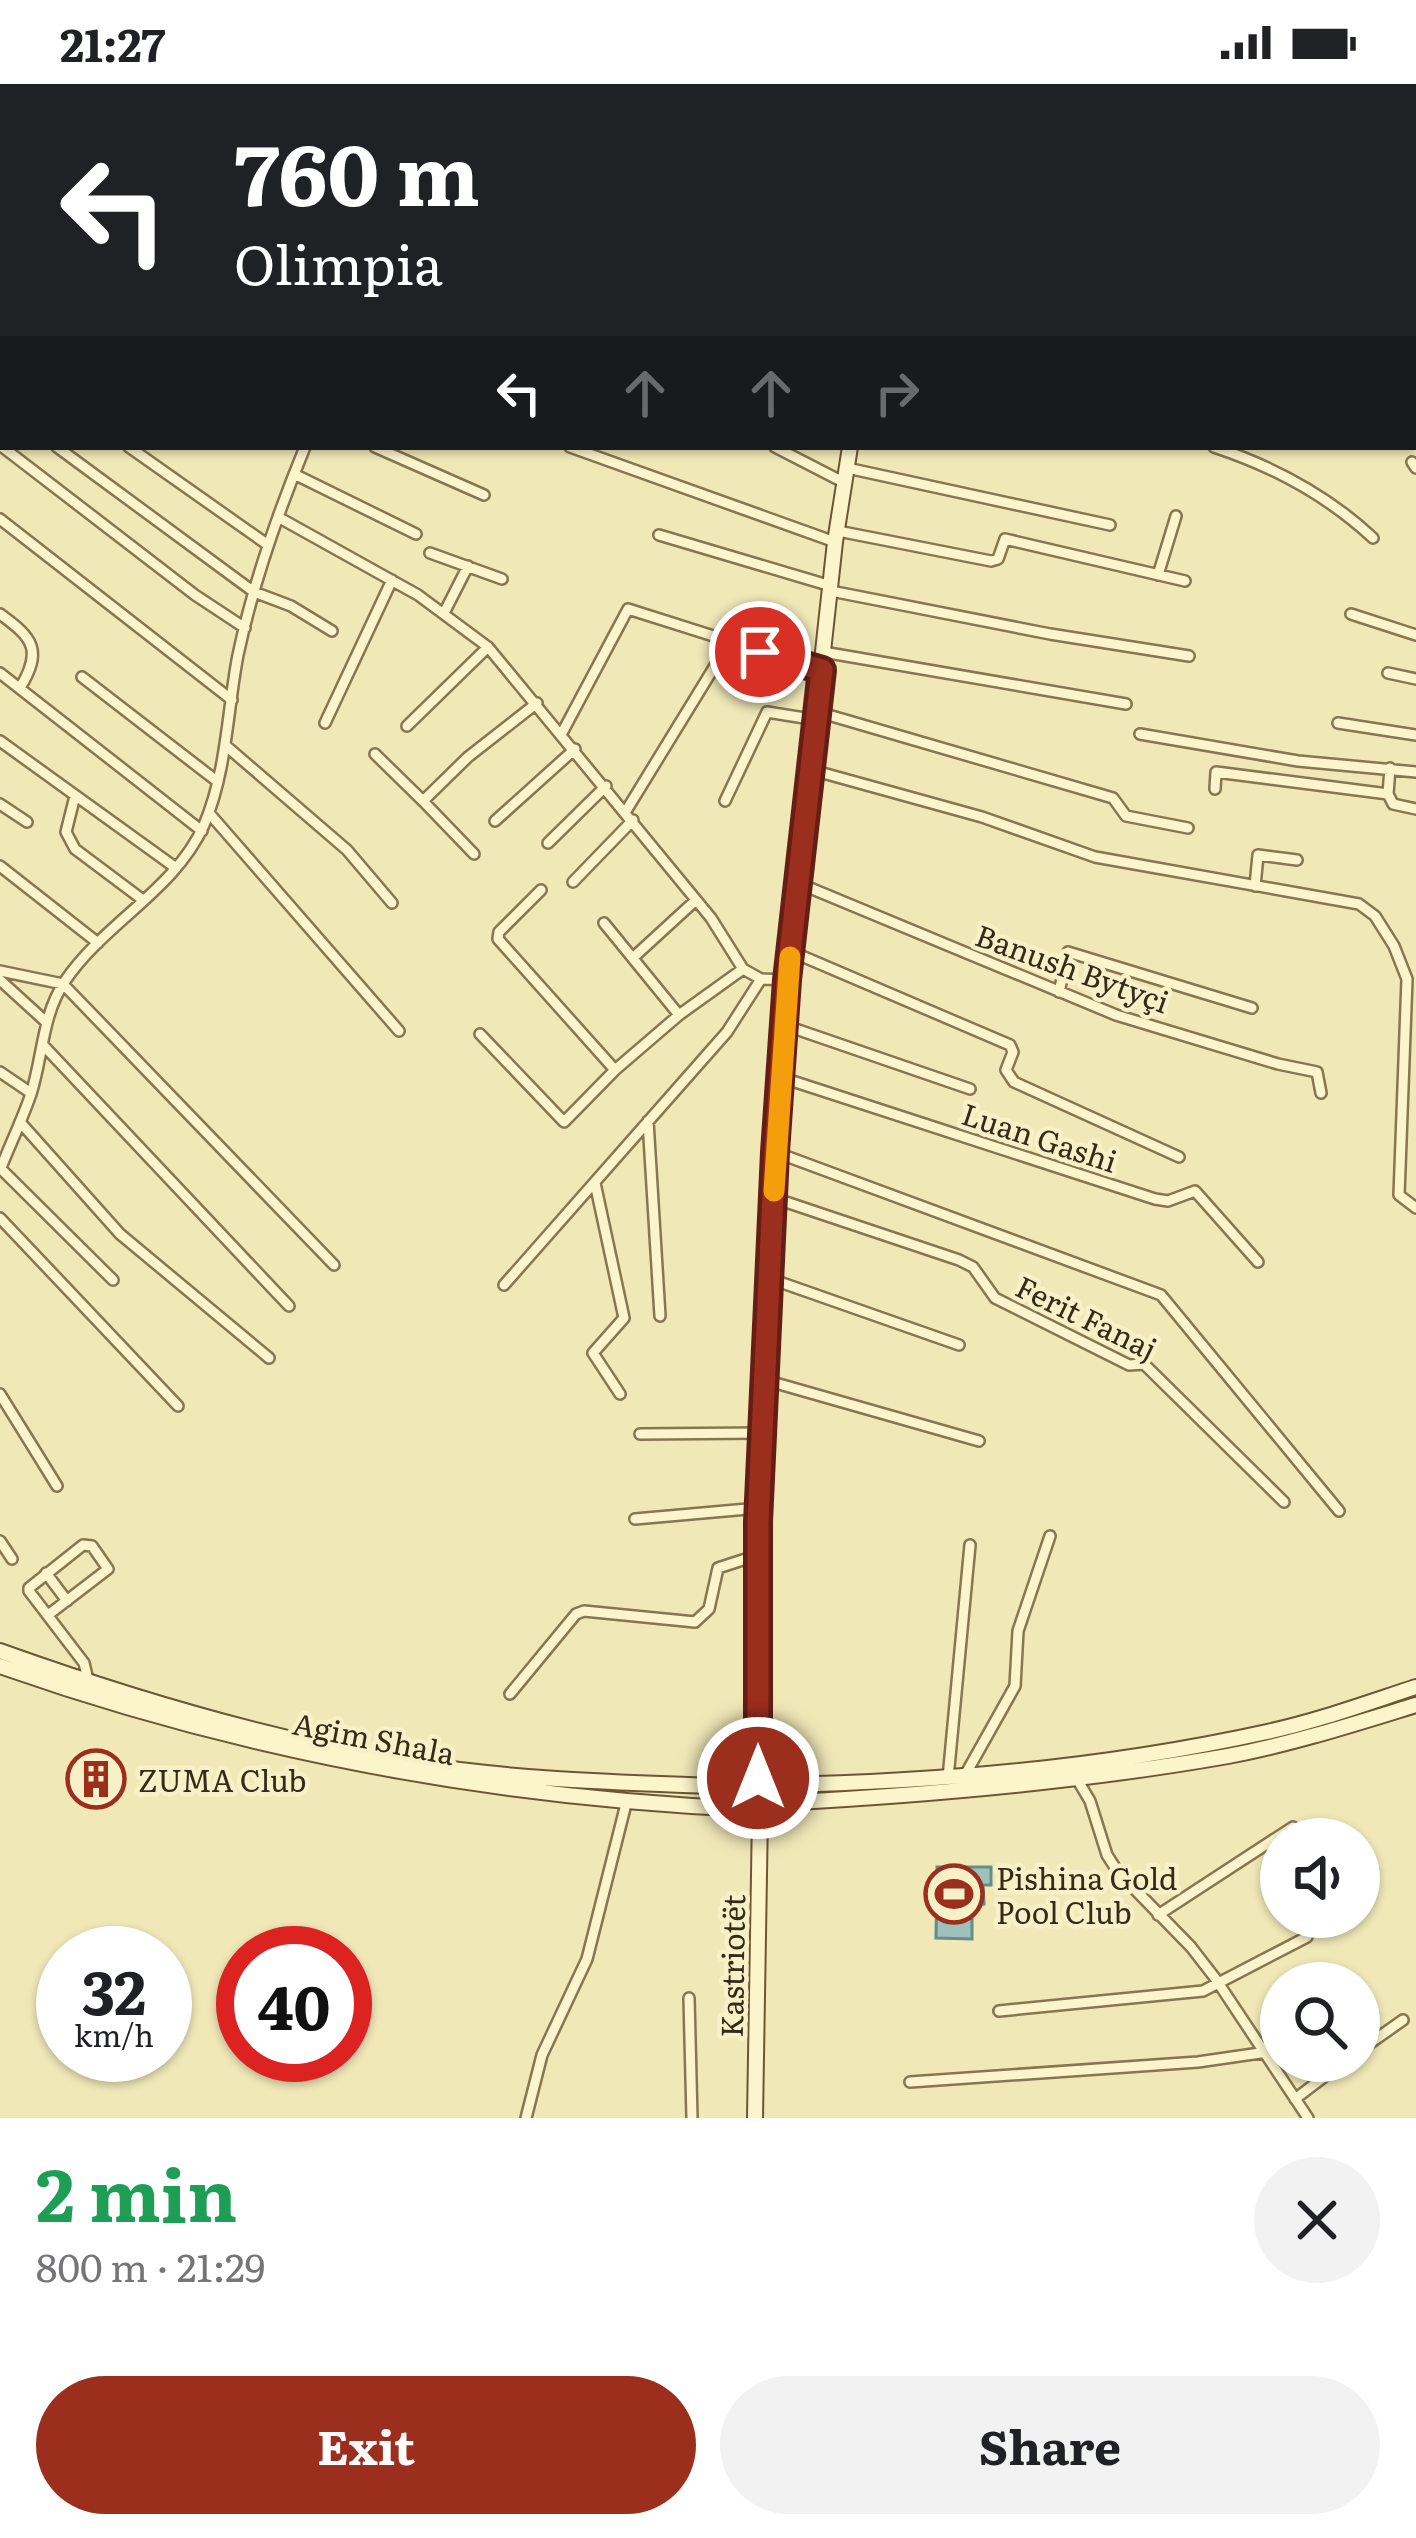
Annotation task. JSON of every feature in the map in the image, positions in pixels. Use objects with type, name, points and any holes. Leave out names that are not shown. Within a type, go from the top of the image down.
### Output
[{"type":"main road","points":[[758,1778],[759,1508],[780,1077],[790,951],[850,450]]},
{"type":"main road","name":"Agim Shala","points":[[0,1652],[209,1719],[415,1763],[568,1781],[745,1787]]},
{"type":"main road","name":"Agim Shala","points":[[0,1666],[206,1730],[413,1776],[754,1811]]},
{"type":"main road","points":[[758,1778],[776,1785],[956,1778],[1267,1732],[1416,1687]]},
{"type":"main road","points":[[778,1803],[937,1794],[1228,1756],[1416,1706]]},
{"type":"main road","points":[[758,1778],[745,1787],[743,1799],[754,1811],[772,1811],[778,1803],[776,1785]]},
{"type":"main road","name":"Kastriotët","points":[[754,1811],[755,2118]]},
{"type":"street","points":[[6,450],[245,628]]},
{"type":"street","points":[[61,450],[254,592],[332,631]]},
{"type":"street","points":[[133,450],[268,545]]},
{"type":"street","points":[[112,1280],[0,1169],[31,1093],[46,1021],[63,984],[176,868],[202,831],[218,782],[254,592],[304,450]]},
{"type":"street","points":[[382,450],[484,495]]},
{"type":"street","points":[[579,450],[837,536],[991,561],[998,559],[1006,538],[1185,581]]},
{"type":"street","points":[[783,450],[846,476],[1110,525]]},
{"type":"street","points":[[1223,450],[1262,463],[1373,538]]},
{"type":"street","points":[[294,475],[416,534]]},
{"type":"street","points":[[1158,574],[1176,516]]},
{"type":"street","points":[[278,517],[392,580],[488,647],[606,786],[728,941],[743,969],[761,979],[787,980]]},
{"type":"street","points":[[0,519],[232,700]]},
{"type":"street","points":[[658,536],[831,589],[1027,630],[1189,656]]},
{"type":"street","points":[[430,553],[502,579]]},
{"type":"street","points":[[444,613],[468,566]]},
{"type":"street","points":[[325,723],[392,580]]},
{"type":"street","points":[[562,733],[628,609],[822,670]]},
{"type":"street","points":[[0,614],[28,634],[33,650],[32,669],[20,688]]},
{"type":"street","points":[[1351,614],[1416,635]]},
{"type":"street","points":[[573,882],[629,816],[729,643]]},
{"type":"street","points":[[407,726],[488,647]]},
{"type":"street","points":[[824,652],[1126,704]]},
{"type":"street","points":[[0,673],[202,831]]},
{"type":"street","points":[[1388,673],[1416,679]]},
{"type":"street","points":[[82,677],[218,782]]},
{"type":"street","points":[[423,801],[468,757],[537,703]]},
{"type":"street","points":[[725,801],[766,712],[818,716],[1113,798],[1126,816],[1188,827]]},
{"type":"street","points":[[1338,723],[1416,736]]},
{"type":"street","points":[[1140,734],[1282,758],[1416,772]]},
{"type":"street","points":[[0,741],[176,868]]},
{"type":"street","points":[[225,745],[347,850],[392,903]]},
{"type":"street","points":[[495,821],[575,748]]},
{"type":"street","points":[[375,754],[474,854]]},
{"type":"street","points":[[1390,768],[1388,794],[1396,806],[1416,809]]},
{"type":"street","points":[[812,770],[982,817],[1095,857],[1359,904],[1375,916],[1394,946],[1412,988],[1398,1180],[1399,1196],[1416,1208]]},
{"type":"street","points":[[1215,789],[1216,772],[1388,794]]},
{"type":"street","points":[[548,843],[606,786]]},
{"type":"street","points":[[75,796],[66,832],[75,849],[143,900]]},
{"type":"street","points":[[0,804],[27,822]]},
{"type":"street","points":[[209,813],[399,1031]]},
{"type":"street","points":[[1255,886],[1258,855],[1298,860]]},
{"type":"street","points":[[0,866],[98,943]]},
{"type":"street","name":"Banush Bytyçi","points":[[798,884],[1116,1015],[1317,1072],[1322,1093]]},
{"type":"street","points":[[542,890],[499,932],[498,939],[615,1070]]},
{"type":"street","points":[[636,955],[696,900]]},
{"type":"street","points":[[604,923],[679,1016]]},
{"type":"street","points":[[790,951],[1010,1045],[1013,1052],[1006,1070],[1014,1082],[1179,1157]]},
{"type":"street","points":[[1060,992],[1068,952],[1252,1008]]},
{"type":"street","points":[[480,1034],[564,1122],[615,1070],[743,969]]},
{"type":"street","points":[[0,976],[63,984],[334,1265]]},
{"type":"street","points":[[0,976],[46,1021]]},
{"type":"street","points":[[505,1286],[727,1032],[761,979]]},
{"type":"street","points":[[784,1025],[970,1089]]},
{"type":"street","points":[[43,1045],[290,1306]]},
{"type":"street","points":[[0,1072],[31,1093]]},
{"type":"street","name":"Luan Gashi","points":[[780,1077],[1155,1199],[1168,1201],[1195,1191],[1258,1262]]},
{"type":"street","points":[[648,1121],[661,1316]]},
{"type":"street","points":[[20,1122],[120,1234],[269,1358]]},
{"type":"street","points":[[775,1152],[1161,1295],[1339,1511]]},
{"type":"street","points":[[595,1183],[624,1318],[593,1353],[620,1394]]},
{"type":"street","name":"Ferit Fanaj","points":[[773,1198],[959,1260],[974,1267],[995,1298],[1129,1365],[1144,1364],[1284,1502]]},
{"type":"street","points":[[0,1218],[178,1406]]},
{"type":"street","points":[[771,1279],[959,1345]]},
{"type":"street","points":[[766,1380],[979,1442]]},
{"type":"street","points":[[0,1394],[58,1486]]},
{"type":"street","points":[[640,1435],[763,1432]]},
{"type":"street","points":[[635,1520],[759,1508]]},
{"type":"street","points":[[956,1778],[1015,1686],[1018,1631],[1050,1536]]},
{"type":"street","points":[[0,1540],[12,1559]]},
{"type":"street","points":[[48,1615],[105,1573],[109,1565],[87,1544],[29,1588],[48,1615],[84,1663],[88,1680]]},
{"type":"street","points":[[956,1778],[970,1545]]},
{"type":"street","points":[[510,1694],[576,1614],[695,1622],[709,1609],[718,1568],[758,1556]]},
{"type":"street","points":[[46,1573],[67,1601]]},
{"type":"street","points":[[1076,1778],[1090,1801],[1107,1855],[1191,1947],[1260,2042]]},
{"type":"street","points":[[526,2118],[542,2056],[587,1959],[627,1800]]},
{"type":"street","points":[[1158,1915],[1260,1849]]},
{"type":"street","points":[[998,2011],[1203,1991],[1304,1938]]},
{"type":"street","points":[[689,1998],[692,2118]]},
{"type":"street","points":[[1380,2036],[1403,2020]]},
{"type":"street","points":[[910,2082],[1198,2062],[1260,2053]]},
{"type":"street","points":[[1284,2082],[1308,2118]]},
{"type":"street","points":[[1294,2099],[1317,2082]]},
{"type":"water","name":"Pishina Gold Pool Club","points":[[937,1867],[991,1867],[991,1885],[983,1885],[984,1904],[972,1904],[972,1939],[936,1938]]},
{"type":"slow traffic","points":[[774,1191],[790,957]]},
{"type":"place","name":"ZUMA Club","points":[[96,1779]]},
{"type":"place","name":"Pishina Gold Pool Club","points":[[954,1894]]},
{"type":"route","points":[[758,1778],[758,1522],[775,1152],[787,980],[822,670],[760,652]]}]
